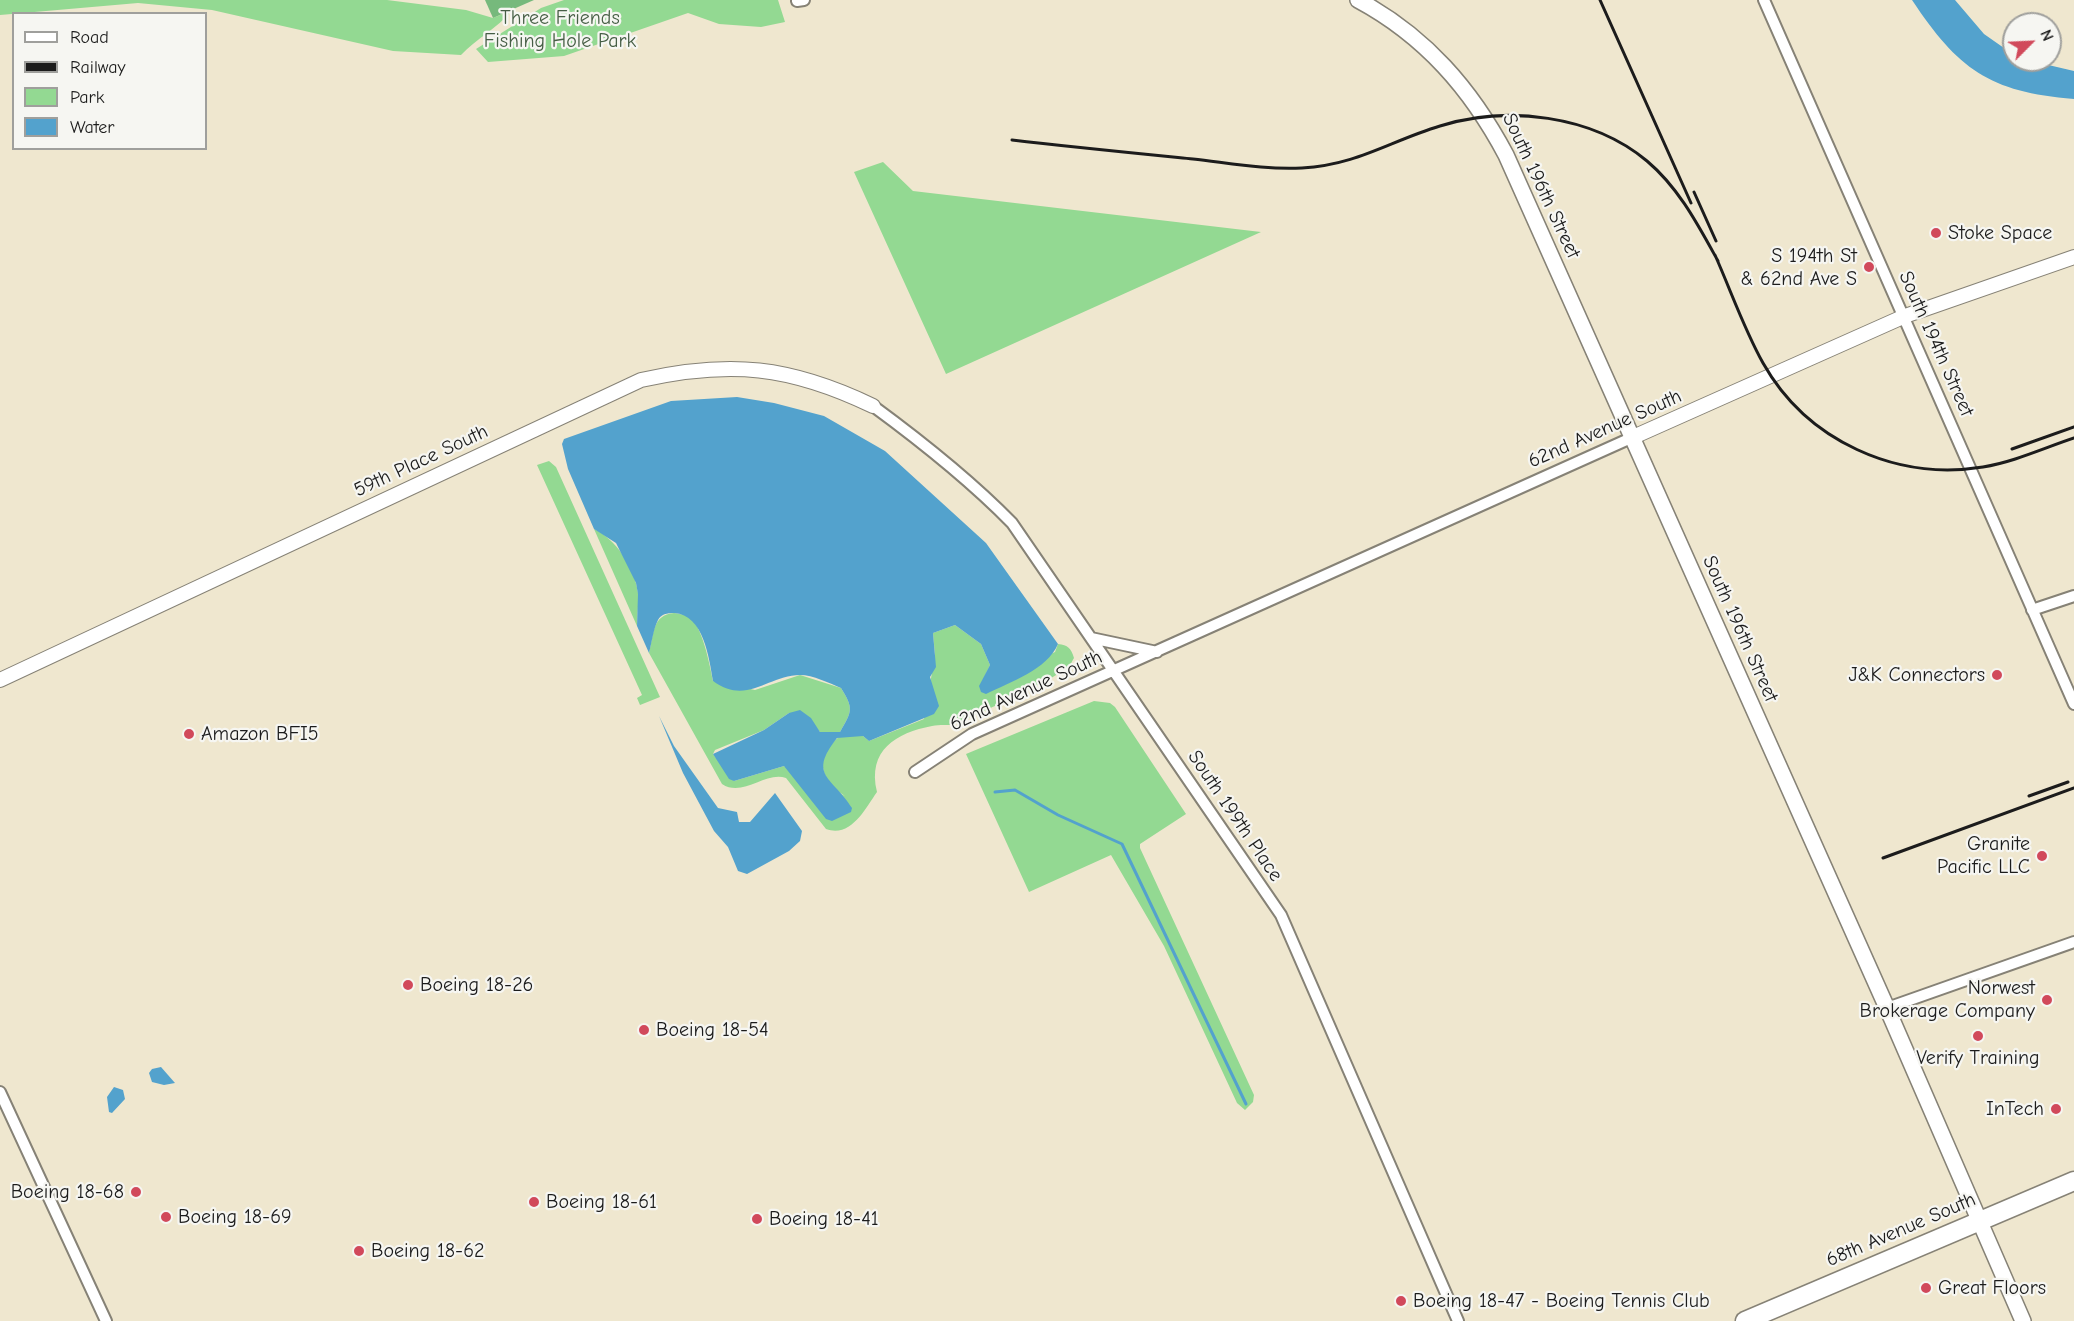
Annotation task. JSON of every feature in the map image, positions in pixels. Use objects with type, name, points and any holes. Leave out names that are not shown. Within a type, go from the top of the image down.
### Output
[{"type":"main road","name":"South 196th Street","points":[[1358,0],[1386,18],[1451,71],[1485,115],[1506,155],[1887,1008],[2023,1321]]},
{"type":"main road","name":"68th Avenue South","points":[[1745,1321],[2074,1181]]},
{"type":"street","name":"South 194th Street","points":[[1764,0],[2074,704]]},
{"type":"street","name":"62nd Avenue South","points":[[915,772],[972,734],[1905,316],[2074,257]]},
{"type":"street","name":"59th Place South","points":[[0,680],[641,380],[679,372],[721,367],[759,369],[794,375],[844,392],[873,406]]},
{"type":"street","name":"South 199th Place","points":[[873,406],[935,453],[986,496],[1012,523],[1281,915],[1458,1321]]},
{"type":"street","points":[[2032,610],[2074,596]]},
{"type":"street","name":"62nd Avenue South","points":[[1091,638],[1157,652]]},
{"type":"street","points":[[1887,1008],[2074,942]]},
{"type":"street","points":[[0,1092],[106,1321]]},
{"type":"green space","points":[[0,0],[387,0],[466,10],[493,18],[512,10],[500,23],[461,55],[393,51],[212,10],[138,3],[12,12],[12,14],[0,15]]},
{"type":"green space","points":[[485,0],[534,0],[493,18]]},
{"type":"green space","name":"Three Friends Fishing Hole Park","points":[[564,0],[778,0],[785,22],[761,27],[719,24],[688,13],[564,56],[488,62],[476,49],[541,8]]},
{"type":"green space","points":[[883,162],[913,191],[1261,232],[946,374],[854,172]]},
{"type":"green space","points":[[549,461],[556,467],[660,697],[640,705],[637,698],[642,695],[537,465]]},
{"type":"green space","points":[[594,529],[617,547],[629,564],[638,593],[637,626]]},
{"type":"green space","points":[[674,613],[683,614],[693,620],[705,646],[713,681],[755,690],[800,675],[841,688],[850,706],[849,714],[840,732],[820,732],[814,725],[789,713],[764,730],[715,750],[713,754],[734,781],[784,766],[845,796],[829,782],[825,775],[823,759],[826,751],[840,736],[863,736],[869,741],[924,719],[935,655],[933,633],[955,625],[981,644],[990,665],[980,686],[1055,652],[1058,644],[1069,648],[1074,658],[1069,666],[1050,679],[979,714],[955,724],[919,729],[896,739],[887,746],[876,765],[877,792],[862,814],[850,826],[835,831],[826,829],[786,778],[770,778],[738,788],[722,784],[649,653],[658,622],[662,617]]},
{"type":"green space","points":[[1094,701],[1110,703],[1115,707],[1186,814],[1140,844],[1140,848],[1254,1095],[1253,1102],[1245,1110],[1237,1103],[1164,946],[1111,855],[1029,892],[966,754]]},
{"type":"water","points":[[1912,0],[1955,0],[1984,34],[2002,47],[2002,72],[2062,72],[2062,68],[2074,71],[2074,99],[2019,90],[1978,73],[1945,44]]},
{"type":"water","points":[[737,397],[774,403],[824,416],[885,451],[986,543],[1058,644],[1053,653],[1037,668],[986,694],[981,692],[979,686],[990,665],[981,644],[955,625],[933,633],[936,667],[930,677],[939,706],[934,714],[869,741],[863,736],[837,738],[828,751],[824,769],[826,776],[852,808],[851,812],[832,821],[826,819],[784,766],[734,781],[729,779],[713,754],[764,730],[789,713],[800,710],[811,718],[820,732],[840,732],[850,710],[841,688],[816,678],[800,675],[788,676],[747,690],[736,691],[725,688],[713,681],[707,650],[698,629],[692,621],[674,613],[664,614],[659,618],[649,653],[637,626],[636,583],[616,543],[594,529],[568,469],[562,444],[564,439],[671,401]]},
{"type":"water","points":[[659,716],[674,746],[718,808],[737,812],[739,822],[750,822],[775,793],[802,831],[800,841],[789,851],[747,874],[738,871],[728,847],[714,831],[683,773]]},
{"type":"water","points":[[161,1067],[175,1083],[164,1085],[152,1082],[149,1073],[152,1069]]},
{"type":"water","points":[[114,1087],[123,1090],[125,1099],[112,1113],[109,1112],[107,1097]]},
{"type":"waterway","points":[[995,792],[1015,790],[1058,815],[1122,844],[1246,1104]]},
{"type":"railway","points":[[1600,0],[1691,203]]},
{"type":"railway","points":[[1012,140],[1261,167],[1302,168],[1340,162],[1422,132],[1466,120],[1493,116],[1548,118],[1601,133],[1625,145],[1647,161],[1678,195],[1718,261]]},
{"type":"railway","points":[[1694,192],[1716,241]]},
{"type":"railway","points":[[1715,255],[1756,350],[1782,390],[1804,414],[1829,434],[1857,450],[1887,461],[1918,468],[1950,470],[1995,465],[2074,438]]},
{"type":"railway","points":[[2012,449],[2074,427]]},
{"type":"railway","points":[[2029,796],[2068,782]]},
{"type":"railway","points":[[1883,858],[2074,788]]},
{"type":"place","name":"Stoke Space","points":[[1936,233]]},
{"type":"place","name":"S 194th St & 62nd Ave S","points":[[1869,267]]},
{"type":"place","name":"J&K Connectors","points":[[1997,675]]},
{"type":"place","name":"Amazon BFI5","points":[[189,734]]},
{"type":"place","name":"Granite Pacific LLC","points":[[2042,856]]},
{"type":"place","name":"Boeing 18-26","points":[[408,985]]},
{"type":"place","name":"Norwest Brokerage Company","points":[[2047,1000]]},
{"type":"place","name":"Boeing 18-54","points":[[644,1030]]},
{"type":"place","name":"Verify Training","points":[[1978,1036]]},
{"type":"place","name":"InTech","points":[[2056,1109]]},
{"type":"place","name":"Boeing 18-68","points":[[136,1192]]},
{"type":"place","name":"Boeing 18-61","points":[[534,1202]]},
{"type":"place","name":"Boeing 18-69","points":[[166,1217]]},
{"type":"place","name":"Boeing 18-41","points":[[757,1219]]},
{"type":"place","name":"Boeing 18-62","points":[[359,1251]]},
{"type":"place","name":"Great Floors","points":[[1926,1288]]},
{"type":"place","name":"Boeing 18-47 - Boeing Tennis Club","points":[[1401,1301]]}]
